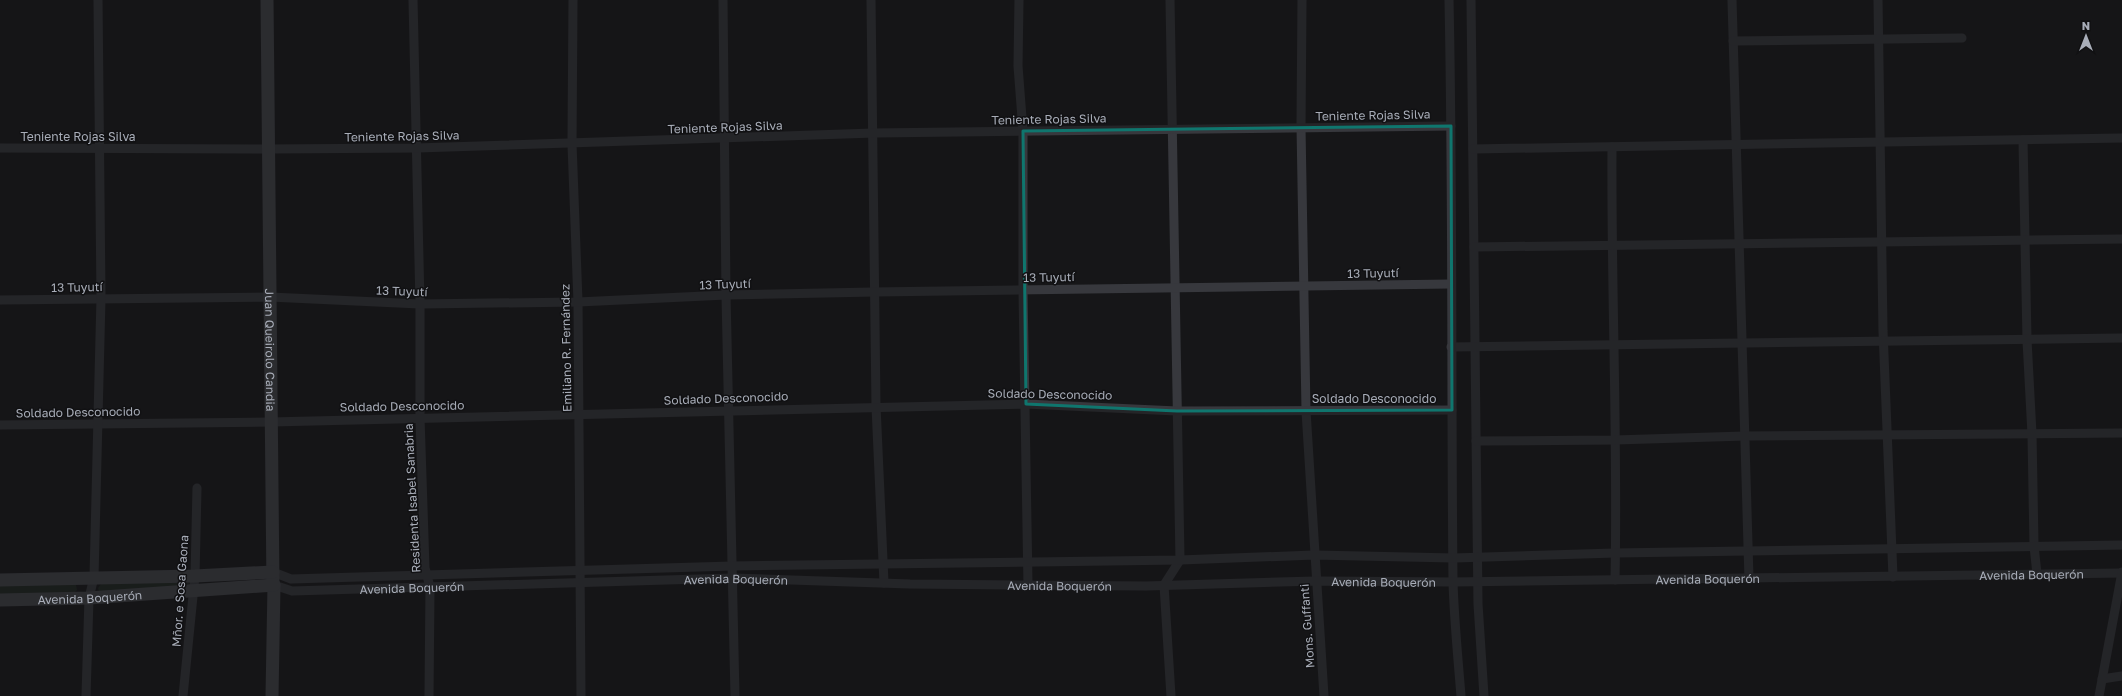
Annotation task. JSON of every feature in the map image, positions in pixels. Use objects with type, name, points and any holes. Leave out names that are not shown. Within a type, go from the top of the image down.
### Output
[{"type":"street","points":[[86,696],[89,598],[94,577],[99,423],[101,298],[98,0]]},
{"type":"street","name":"Juan Queirolo Candia","points":[[267,0],[273,578],[272,696]]},
{"type":"street","name":"Residenta Isabel Sanabria","points":[[413,0],[420,304],[420,418],[425,568],[430,587],[429,696]]},
{"type":"street","name":"Emiliano R. Fernández","points":[[573,0],[572,144],[578,302],[581,696]]},
{"type":"street","points":[[723,0],[726,295],[735,696]]},
{"type":"street","points":[[871,0],[874,134],[876,406],[884,582]]},
{"type":"street","points":[[1019,0],[1018,66],[1023,131],[1023,290],[1028,585]]},
{"type":"street","points":[[1170,0],[1180,560],[1164,585],[1171,696]]},
{"type":"street","name":"Mons. Guffanti","points":[[1302,0],[1301,127],[1305,285],[1306,411],[1324,696]]},
{"type":"street","points":[[1449,0],[1453,582],[1461,696]]},
{"type":"street","points":[[1471,0],[1477,582],[1484,696]]},
{"type":"street","points":[[1732,0],[1735,144],[1749,579]]},
{"type":"street","points":[[1878,0],[1885,341],[1893,577]]},
{"type":"street","points":[[1733,41],[1878,41],[1962,38]]},
{"type":"street","name":"Teniente Rojas Silva","points":[[0,148],[417,148],[874,134],[1451,126]]},
{"type":"street","points":[[1473,149],[2122,138]]},
{"type":"street","points":[[2023,140],[2027,340],[2032,434],[2034,546],[2037,574]]},
{"type":"street","points":[[1612,146],[1611,246],[1615,345],[1615,580]]},
{"type":"street","points":[[1474,247],[2122,240]]},
{"type":"street","name":"13 Tuyutí","points":[[0,300],[270,297],[420,304],[578,302],[726,295],[874,292],[1450,284]]},
{"type":"street","points":[[1451,347],[2122,338]]},
{"type":"street","name":"Soldado Desconocido","points":[[0,425],[271,422],[876,406],[1026,404],[1177,411],[1452,410]]},
{"type":"street","points":[[1476,441],[1615,440],[1745,436],[2122,433]]},
{"type":"street","name":"Mñor. e Sosa Gaona","points":[[183,696],[194,576],[197,488]]},
{"type":"street","name":"Avenida Boquerón","points":[[0,580],[194,576],[291,579],[733,566],[1180,560],[1314,555],[1454,558],[1615,553],[2122,545]]},
{"type":"street","points":[[2099,696],[2122,572]]},
{"type":"street","name":"Avenida Boquerón","points":[[0,600],[89,598],[193,590],[273,578],[292,591],[733,578],[1028,585],[1164,585],[1316,581],[1477,582],[1749,579],[2122,572]]},
{"type":"street","points":[[2102,679],[2122,676]]},
{"type":"highlighted area","points":[[1451,126],[1452,410],[1177,411],[1026,404],[1023,131]]},
{"type":"shaded area","points":[[102,583],[189,583],[190,585],[99,592],[98,588]]},
{"type":"shaded area","points":[[0,585],[76,585],[77,590],[74,593],[0,596]]}]
